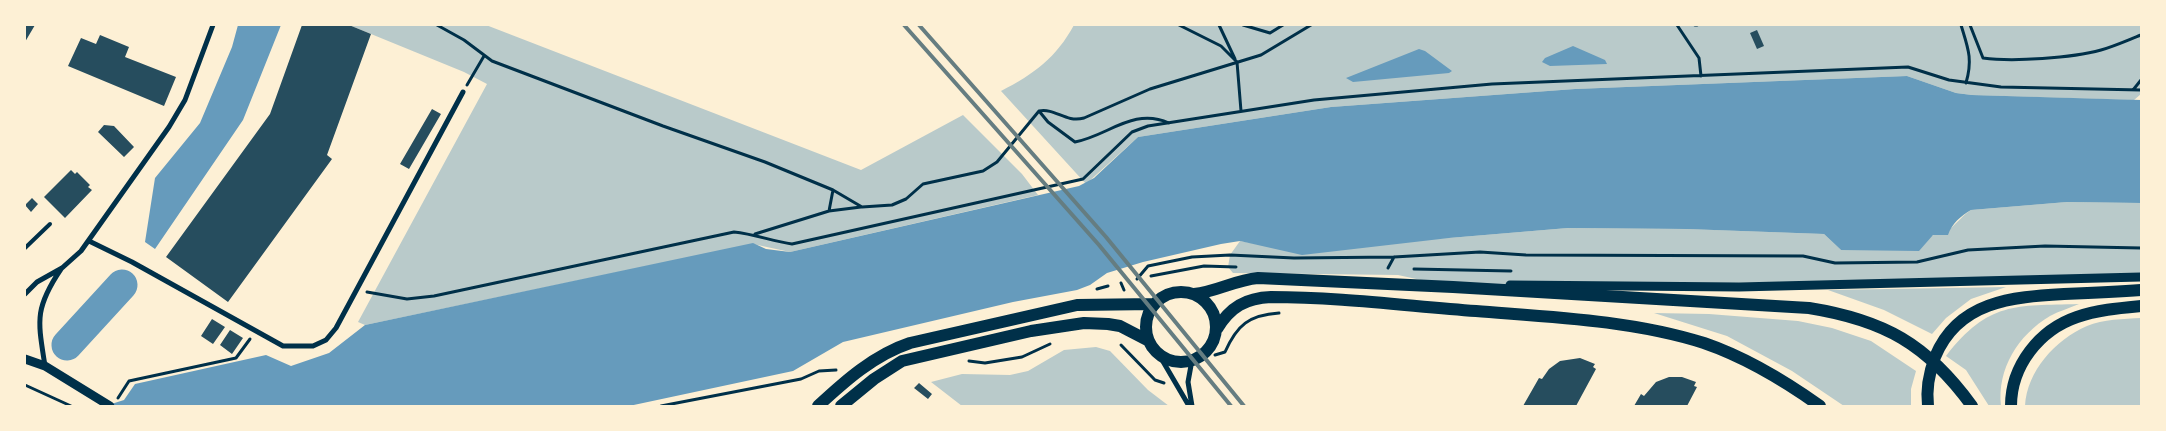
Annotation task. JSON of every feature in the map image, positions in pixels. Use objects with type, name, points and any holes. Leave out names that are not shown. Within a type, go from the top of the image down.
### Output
[{"type":"main road","points":[[1194,294],[1206,292],[1233,282],[1258,278],[1453,287],[1809,308],[1854,316],[1895,334],[1931,358],[1972,406]]},
{"type":"main road","points":[[1928,406],[1927,390],[1938,351],[1952,331],[1963,320],[1984,307],[2009,298],[2141,290]]},
{"type":"main road","points":[[841,406],[874,378],[902,362],[1031,331],[1084,323],[1120,326],[1149,341],[1158,353],[1176,361],[1192,360],[1208,350],[1214,340],[1216,329],[1215,316],[1209,305],[1194,294],[1183,291],[1172,293],[1162,297],[1154,304],[1146,322],[1149,341]]},
{"type":"main road","points":[[1216,329],[1229,313],[1244,302],[1261,298],[1282,297],[1545,317],[1649,329],[1684,337],[1726,352],[1765,371],[1820,406]]},
{"type":"main road","points":[[818,406],[876,359],[910,343],[1077,305],[1154,304]]},
{"type":"main road","points":[[2011,406],[2014,379],[2022,361],[2048,332],[2076,317],[2141,306]]},
{"type":"street","points":[[45,366],[38,325],[40,310],[46,294],[62,268],[89,241],[178,113],[213,25]]},
{"type":"street","points":[[89,241],[118,254],[283,346],[313,346],[326,340],[357,290],[463,92]]},
{"type":"street","points":[[25,294],[37,282],[62,268]]},
{"type":"street","points":[[1453,287],[1524,285],[1740,286],[2141,277]]},
{"type":"street","points":[[1158,353],[1190,406]]},
{"type":"street","points":[[25,359],[45,366],[110,403]]},
{"type":"street","points":[[1190,406],[1188,382],[1192,360]]},
{"type":"lane","points":[[25,248],[50,224]]},
{"type":"path","points":[[437,25],[464,40],[484,56],[569,91],[765,162],[833,190],[862,207]]},
{"type":"path","points":[[1178,25],[1221,46],[1237,62]]},
{"type":"path","points":[[1219,25],[1237,62],[1241,111]]},
{"type":"path","points":[[1243,25],[1270,33],[1283,25]]},
{"type":"path","points":[[755,234],[829,212],[892,205],[906,199],[923,184],[984,171],[997,162],[1039,111],[1046,110],[1074,120],[1150,89],[1261,55],[1311,25]]},
{"type":"path","points":[[1677,25],[1699,58],[1701,76]]},
{"type":"path","points":[[1961,25],[1970,55],[1970,68],[1966,83]]},
{"type":"path","points":[[1970,25],[1982,58],[1994,59],[2029,59],[2101,50],[2141,35]]},
{"type":"path","points":[[463,92],[484,56]]},
{"type":"path","points":[[357,290],[407,299],[434,296],[734,232],[755,234],[772,241],[792,244],[1083,180],[1132,132],[1170,123],[1314,100],[1492,84],[1908,67],[1966,83],[2001,87],[2141,90]]},
{"type":"path","points":[[2132,90],[2141,80]]},
{"type":"path","points":[[1039,111],[1048,122],[1075,142],[1137,118],[1159,118],[1170,123]]},
{"type":"path","points":[[829,212],[833,190]]},
{"type":"path","points":[[1137,279],[1148,266],[1192,257],[1394,257],[1480,252],[1526,255],[1802,256],[1835,263],[1917,262],[1968,250],[2045,246],[2141,248]]},
{"type":"path","points":[[1388,268],[1394,257]]},
{"type":"path","points":[[1152,276],[1213,266]]},
{"type":"path","points":[[1215,355],[1225,352],[1229,342],[1247,320],[1262,315],[1285,313]]},
{"type":"path","points":[[110,403],[118,398],[129,382],[236,358],[257,331]]},
{"type":"path","points":[[1117,342],[1155,380],[1166,382]]},
{"type":"path","points":[[962,362],[985,363],[1022,357],[1053,343]]},
{"type":"path","points":[[661,406],[800,379],[819,371],[843,369]]},
{"type":"path","points":[[25,385],[71,406]]},
{"type":"shaded area","points":[[349,25],[486,25],[861,170],[963,115],[1022,174],[1038,195],[790,252],[753,244],[365,325],[358,322],[487,84],[464,72]]},
{"type":"shaded area","points":[[1074,25],[2141,25],[2141,94],[2134,100],[1972,95],[1956,93],[1907,76],[1575,89],[1331,107],[1138,137],[1086,184],[1001,91],[1024,78],[1052,56]]},
{"type":"shaded area","points":[[2067,202],[2141,203],[2141,277],[1453,287],[1398,275],[1233,273],[1228,267],[1230,255],[1240,241],[1257,244],[1449,238],[1568,228],[1686,229],[1824,234],[1841,250],[1930,236],[1951,228],[1971,210]]},
{"type":"shaded area","points":[[2006,287],[1971,299],[1946,318],[1932,334],[1884,310],[1828,290]]},
{"type":"shaded area","points":[[2079,304],[2050,316],[2028,333],[2019,343],[2006,366],[2002,379],[2001,406],[1989,406],[1966,370],[1946,356],[1961,338],[1976,325],[1990,316],[2005,310],[2037,305]]},
{"type":"shaded area","points":[[1654,313],[1709,314],[1798,321],[1832,328],[1871,341],[1916,371],[1911,389],[1911,406],[1844,406],[1792,371],[1727,336]]},
{"type":"shaded area","points":[[2141,318],[2141,406],[2025,406],[2027,393],[2037,369],[2064,339],[2087,326],[2100,322]]},
{"type":"shaded area","points":[[1096,347],[1110,351],[1148,390],[1169,406],[962,406],[931,382],[962,374],[1010,375],[1028,371],[1064,350]]},
{"type":"water","points":[[238,25],[281,25],[243,120],[155,249],[145,242],[155,178],[200,123],[232,47]]},
{"type":"water","points":[[1573,46],[1605,60],[1607,64],[1550,66],[1542,62],[1545,58]]},
{"type":"water","points":[[1419,49],[1425,51],[1452,71],[1449,73],[1353,82],[1346,78]]},
{"type":"water","points":[[1907,76],[1956,93],[1972,95],[2141,100],[2141,203],[2067,202],[1971,210],[1957,220],[1948,235],[1933,235],[1919,251],[1841,250],[1824,234],[1686,229],[1568,228],[1449,238],[1302,255],[1240,241],[1143,262],[1107,273],[1090,285],[1077,290],[1013,302],[843,342],[793,371],[629,406],[105,406],[124,400],[135,384],[266,355],[291,366],[329,353],[365,325],[753,243],[766,249],[790,252],[1079,186],[1094,178],[1138,137],[1331,107],[1575,89]]},
{"type":"building","points":[[25,25],[35,25],[25,42]]},
{"type":"building","points":[[302,25],[349,25],[371,34],[327,155],[332,159],[228,302],[166,257],[270,114]]},
{"type":"building","points":[[1757,30],[1764,46],[1757,49],[1750,33]]},
{"type":"building","points":[[100,35],[129,47],[125,57],[176,77],[164,106],[68,66],[81,38],[96,44]]},
{"type":"building","points":[[432,109],[441,114],[409,169],[400,164]]},
{"type":"building","points":[[104,125],[114,126],[134,147],[124,157],[98,132]]},
{"type":"building","points":[[71,170],[75,174],[77,172],[90,185],[88,187],[92,190],[65,218],[44,197]]},
{"type":"building","points":[[32,198],[38,204],[31,212],[25,205]]},
{"type":"building","points":[[212,319],[225,327],[213,344],[201,336]]},
{"type":"building","points":[[230,330],[243,338],[232,354],[220,345]]},
{"type":"building","points":[[1580,358],[1595,364],[1593,367],[1596,369],[1576,406],[1523,406],[1539,378],[1542,379],[1549,369],[1560,361]]},
{"type":"building","points":[[1669,377],[1682,377],[1696,382],[1694,386],[1697,387],[1687,406],[1634,406],[1641,394],[1644,396],[1656,382]]},
{"type":"building","points":[[919,383],[932,394],[928,399],[914,388]]},
{"type":"waterway","points":[[67,345],[122,285]]},
{"type":"railway","points":[[904,25],[1099,245],[1231,406]]},
{"type":"railway","points":[[919,25],[1106,237],[1244,406]]}]
